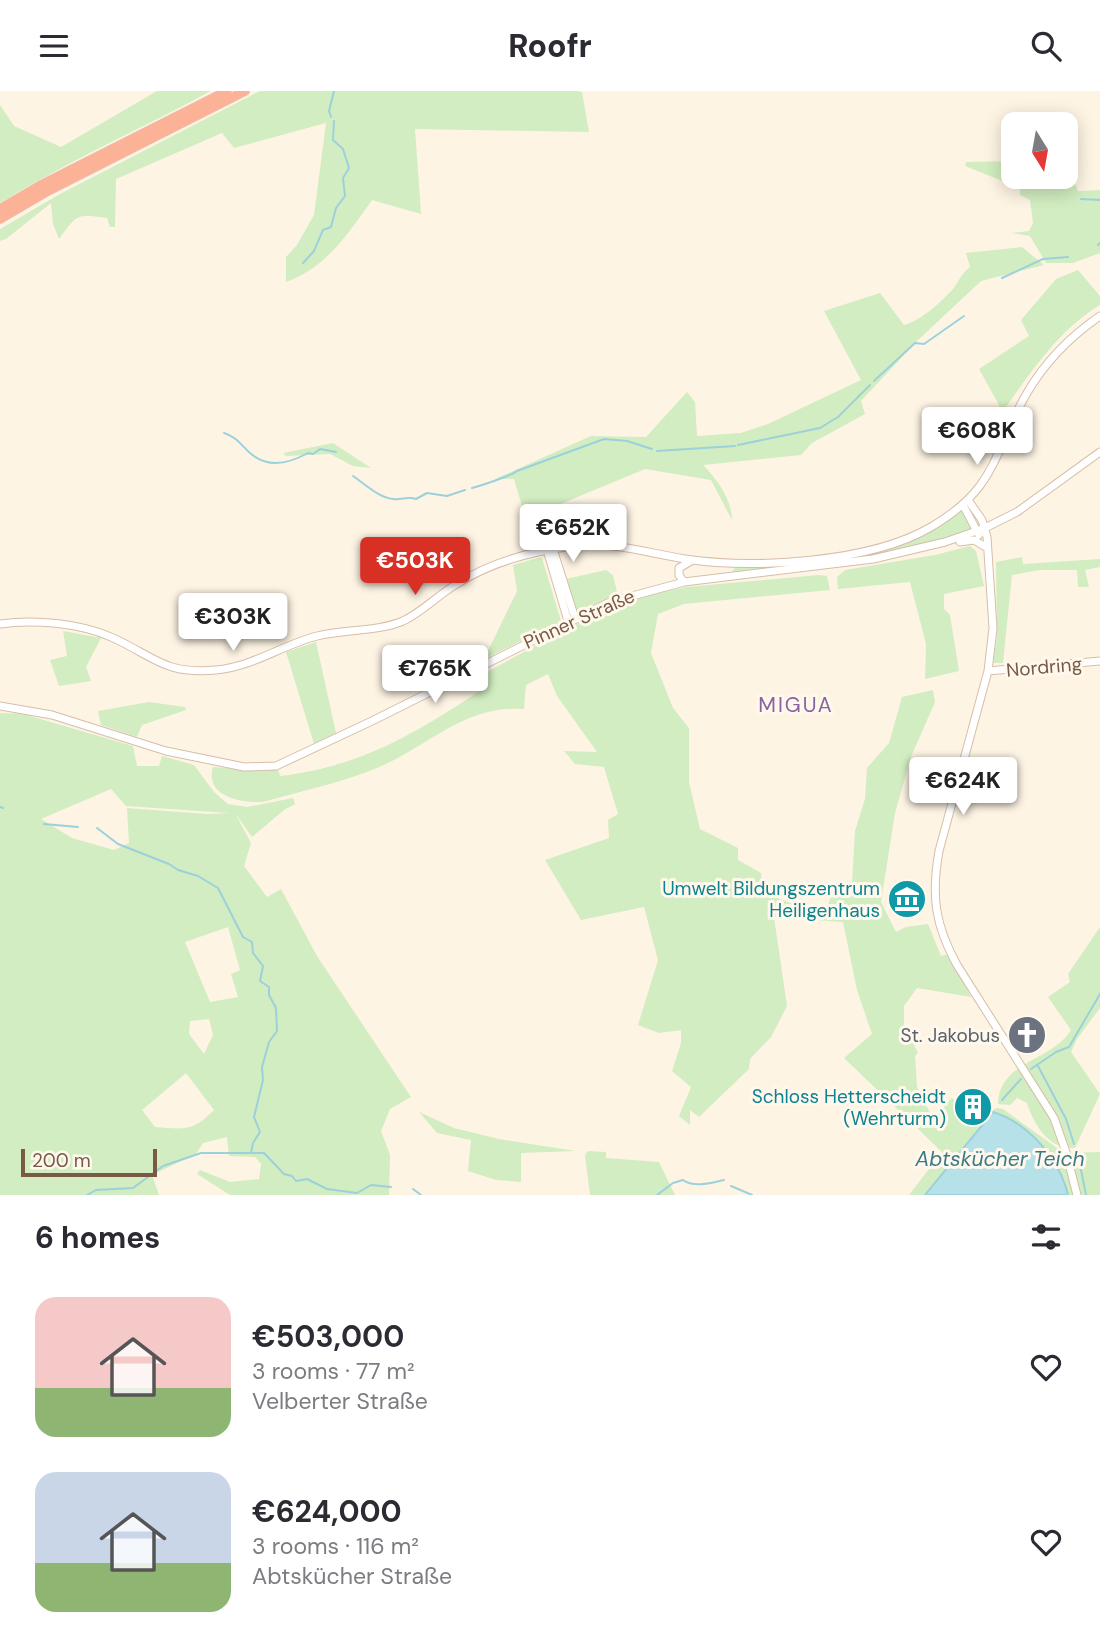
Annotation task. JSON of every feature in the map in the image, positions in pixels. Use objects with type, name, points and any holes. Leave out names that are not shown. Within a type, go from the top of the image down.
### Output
[{"type":"highway","points":[[0,209],[227,91]]},
{"type":"highway","points":[[0,219],[46,192],[246,91]]},
{"type":"street","points":[[0,624],[27,621],[78,628],[114,638],[146,658],[173,669],[216,670],[249,663],[286,645],[398,622],[415,614],[468,577],[511,560],[550,550],[600,544],[694,561],[734,563],[806,560],[887,545],[925,530],[966,502],[996,463],[1025,396],[1035,380],[1064,345],[1100,316]]},
{"type":"street","name":"Pinner Straße","points":[[0,706],[34,710],[166,751],[234,766],[265,768],[290,761],[572,619],[648,590],[684,582],[831,565],[902,553],[982,529],[1023,509],[1100,452]]},
{"type":"street","points":[[966,502],[982,529],[993,628],[988,671],[939,851],[934,898],[943,936],[957,965],[1054,1118],[1077,1195]]},
{"type":"street","points":[[902,553],[924,552],[969,540],[985,549]]},
{"type":"street","points":[[550,550],[572,619]]},
{"type":"street","points":[[684,582],[679,575],[679,568],[684,563],[694,561]]},
{"type":"street","points":[[728,576],[734,563]]},
{"type":"street","name":"Nordring","points":[[988,671],[1100,661]]},
{"type":"green space","points":[[157,91],[211,91],[78,159],[0,203],[0,105],[14,126],[61,147]]},
{"type":"green space","points":[[260,91],[576,91],[582,92],[589,132],[415,129],[421,214],[372,200],[325,259],[286,282],[286,257],[297,245],[314,215],[326,123],[234,148],[222,133],[116,179],[115,227],[110,227],[107,218],[83,216],[74,220],[59,239],[53,224],[51,203],[0,241],[0,229],[60,194]]},
{"type":"green space","points":[[1001,161],[1001,180],[965,166],[966,162]]},
{"type":"green space","points":[[1020,189],[1100,190],[1100,253],[1073,263],[1046,263],[1030,236],[1011,233],[1029,231],[1033,223],[1030,200],[1020,195]]},
{"type":"green space","points":[[1022,247],[1044,265],[981,281],[917,341],[861,401],[865,414],[812,443],[801,455],[703,465],[723,490],[732,520],[711,480],[645,469],[551,508],[541,515],[536,524],[528,526],[514,479],[495,479],[591,436],[646,437],[687,392],[695,402],[697,436],[741,433],[768,424],[861,380],[824,311],[880,293],[904,325],[911,323],[937,305],[953,289],[970,267],[966,253]]},
{"type":"green space","points":[[1078,270],[1100,296],[1100,305],[1060,338],[998,414],[999,405],[979,369],[1029,336],[1021,320],[1056,279]]},
{"type":"green space","points":[[333,443],[371,468],[353,466],[330,454],[286,456],[283,453]]},
{"type":"green space","points":[[961,510],[973,528],[949,539],[920,547],[856,559],[732,572],[736,566],[782,565],[897,545]]},
{"type":"green space","points":[[970,546],[976,551],[984,586],[944,594],[944,609],[950,615],[959,671],[925,679],[926,644],[910,582],[838,589],[837,577],[845,570],[935,555]]},
{"type":"green space","points":[[1022,557],[1023,564],[1100,559],[1100,567],[1085,570],[1089,587],[1078,587],[1077,570],[1040,570],[1012,575],[1003,663],[993,663],[997,637],[996,562]]},
{"type":"green space","points":[[542,558],[561,621],[484,659],[517,591],[513,565]]},
{"type":"green space","points":[[606,570],[613,575],[618,596],[578,613],[566,579]]},
{"type":"green space","points":[[827,576],[830,590],[684,604],[658,614],[651,653],[673,708],[689,728],[689,782],[700,829],[738,848],[738,860],[761,873],[764,893],[817,913],[825,913],[836,882],[847,888],[852,883],[855,831],[865,799],[867,768],[889,743],[902,697],[933,690],[935,702],[911,757],[895,813],[881,902],[896,932],[906,927],[928,924],[941,956],[948,954],[971,997],[917,988],[904,1006],[904,1025],[918,1053],[915,1056],[917,1087],[933,1119],[952,1098],[975,1119],[997,1108],[1003,1109],[1064,1153],[1100,1152],[1100,1195],[1068,1195],[1064,1178],[1015,1123],[994,1112],[925,1195],[909,1195],[942,1152],[844,1058],[872,1034],[857,990],[843,922],[774,917],[787,1006],[771,1037],[750,1059],[749,1069],[699,1117],[690,1110],[690,1125],[679,1116],[691,1087],[672,1071],[681,1043],[681,1030],[659,1033],[638,1025],[658,960],[644,907],[581,920],[545,860],[609,838],[608,820],[618,814],[604,767],[575,764],[564,751],[597,752],[557,696],[548,674],[526,685],[524,709],[502,709],[465,720],[396,759],[349,778],[263,802],[227,796],[219,792],[214,785],[213,767],[262,771],[278,769],[280,776],[336,765],[385,746],[480,691],[453,685],[474,679],[612,607],[648,595],[686,587]]},
{"type":"green space","points":[[63,631],[101,638],[86,667],[91,681],[59,686],[50,660],[67,656]]},
{"type":"green space","points":[[316,642],[336,733],[314,744],[286,652]]},
{"type":"green space","points":[[149,702],[185,707],[186,710],[142,725],[137,737],[101,725],[98,711]]},
{"type":"green space","points":[[0,713],[23,714],[133,746],[137,766],[159,766],[162,756],[194,765],[214,792],[228,804],[247,807],[293,798],[295,804],[252,837],[235,813],[251,843],[244,866],[267,897],[281,889],[317,956],[411,1097],[390,1109],[381,1131],[390,1155],[389,1195],[230,1195],[197,1174],[200,1170],[230,1182],[259,1179],[261,1164],[255,1157],[229,1156],[227,1137],[203,1143],[196,1154],[152,1175],[159,1195],[0,1195]],"holes":[[[111,789],[126,806],[229,813],[127,808],[129,843],[114,850],[72,838],[41,819]],[[228,927],[240,970],[231,974],[238,997],[210,1002],[185,942]],[[209,1019],[213,1035],[204,1054],[189,1034],[190,1021]],[[186,1073],[214,1110],[194,1126],[181,1128],[155,1127],[142,1110]]]},
{"type":"green space","points":[[1100,927],[1100,1008],[1077,1039],[1071,1052],[1100,1094],[1075,1148],[1066,1148],[1044,1135],[1027,1103],[1017,1098],[1010,1105],[998,1104],[1007,1079],[1016,1070],[1062,1041],[1071,1030],[1048,997],[1070,982],[1068,974]]},
{"type":"green space","points":[[419,1112],[454,1128],[499,1139],[576,1151],[521,1153],[521,1182],[496,1180],[468,1171],[471,1140],[437,1133]]},
{"type":"green space","points":[[588,1151],[606,1152],[606,1158],[659,1162],[675,1195],[590,1195],[585,1155]]},
{"type":"water","name":"Abtskücher Teich","points":[[993,1112],[1019,1125],[1041,1145],[1058,1169],[1068,1195],[925,1195]]},
{"type":"waterway","points":[[331,117],[329,111],[334,91]]},
{"type":"waterway","points":[[303,263],[314,251],[323,230],[331,227],[336,208],[345,196],[343,178],[349,168],[343,149],[333,140],[334,121]]},
{"type":"waterway","points":[[1081,199],[1100,200]]},
{"type":"waterway","points":[[1002,278],[1043,259],[1068,257]]},
{"type":"waterway","points":[[874,381],[915,343],[924,344],[964,316]]},
{"type":"waterway","points":[[738,445],[820,428],[838,417],[870,385]]},
{"type":"waterway","points":[[224,433],[236,439],[257,458],[272,463],[286,462],[308,453],[313,454],[320,449],[336,452]]},
{"type":"waterway","points":[[472,488],[604,439],[627,441],[652,449]]},
{"type":"waterway","points":[[657,451],[735,446]]},
{"type":"waterway","points":[[353,476],[377,493],[393,499],[416,499],[427,493],[447,496],[465,490]]},
{"type":"waterway","points":[[44,824],[78,827]]},
{"type":"waterway","points":[[97,828],[118,844],[198,876],[218,888],[243,937],[252,942],[253,953],[263,966],[260,981],[269,987],[269,995],[276,1008],[277,1031],[269,1042],[262,1067],[263,1080],[254,1117],[260,1132],[253,1143],[251,1153]]},
{"type":"waterway","points":[[1031,1069],[1056,1052],[1069,1047],[1100,994]]},
{"type":"waterway","points":[[1038,1066],[1066,1119],[1074,1144]]},
{"type":"waterway","points":[[1002,1100],[1021,1079]]},
{"type":"waterway","points":[[87,1195],[96,1190],[133,1188],[163,1166],[201,1153],[264,1153],[284,1174],[292,1176],[296,1181],[307,1179],[327,1189],[357,1193],[371,1185],[391,1187]]},
{"type":"waterway","points":[[1078,1155],[1086,1195]]},
{"type":"waterway","points":[[657,1195],[673,1183],[683,1180],[697,1184],[724,1180]]},
{"type":"waterway","points":[[731,1186],[752,1195]]},
{"type":"waterway","points":[[413,1189],[421,1195]]},
{"type":"place","name":"Umwelt Bildungszentrum Heiligenhaus","points":[[907,899]]},
{"type":"place","name":"St. Jakobus","points":[[1027,1035]]},
{"type":"place","name":"Schloss Hetterscheidt (Wehrturm)","points":[[973,1107]]},
{"type":"district","name":"MIGUA","points":[[796,705]]}]
